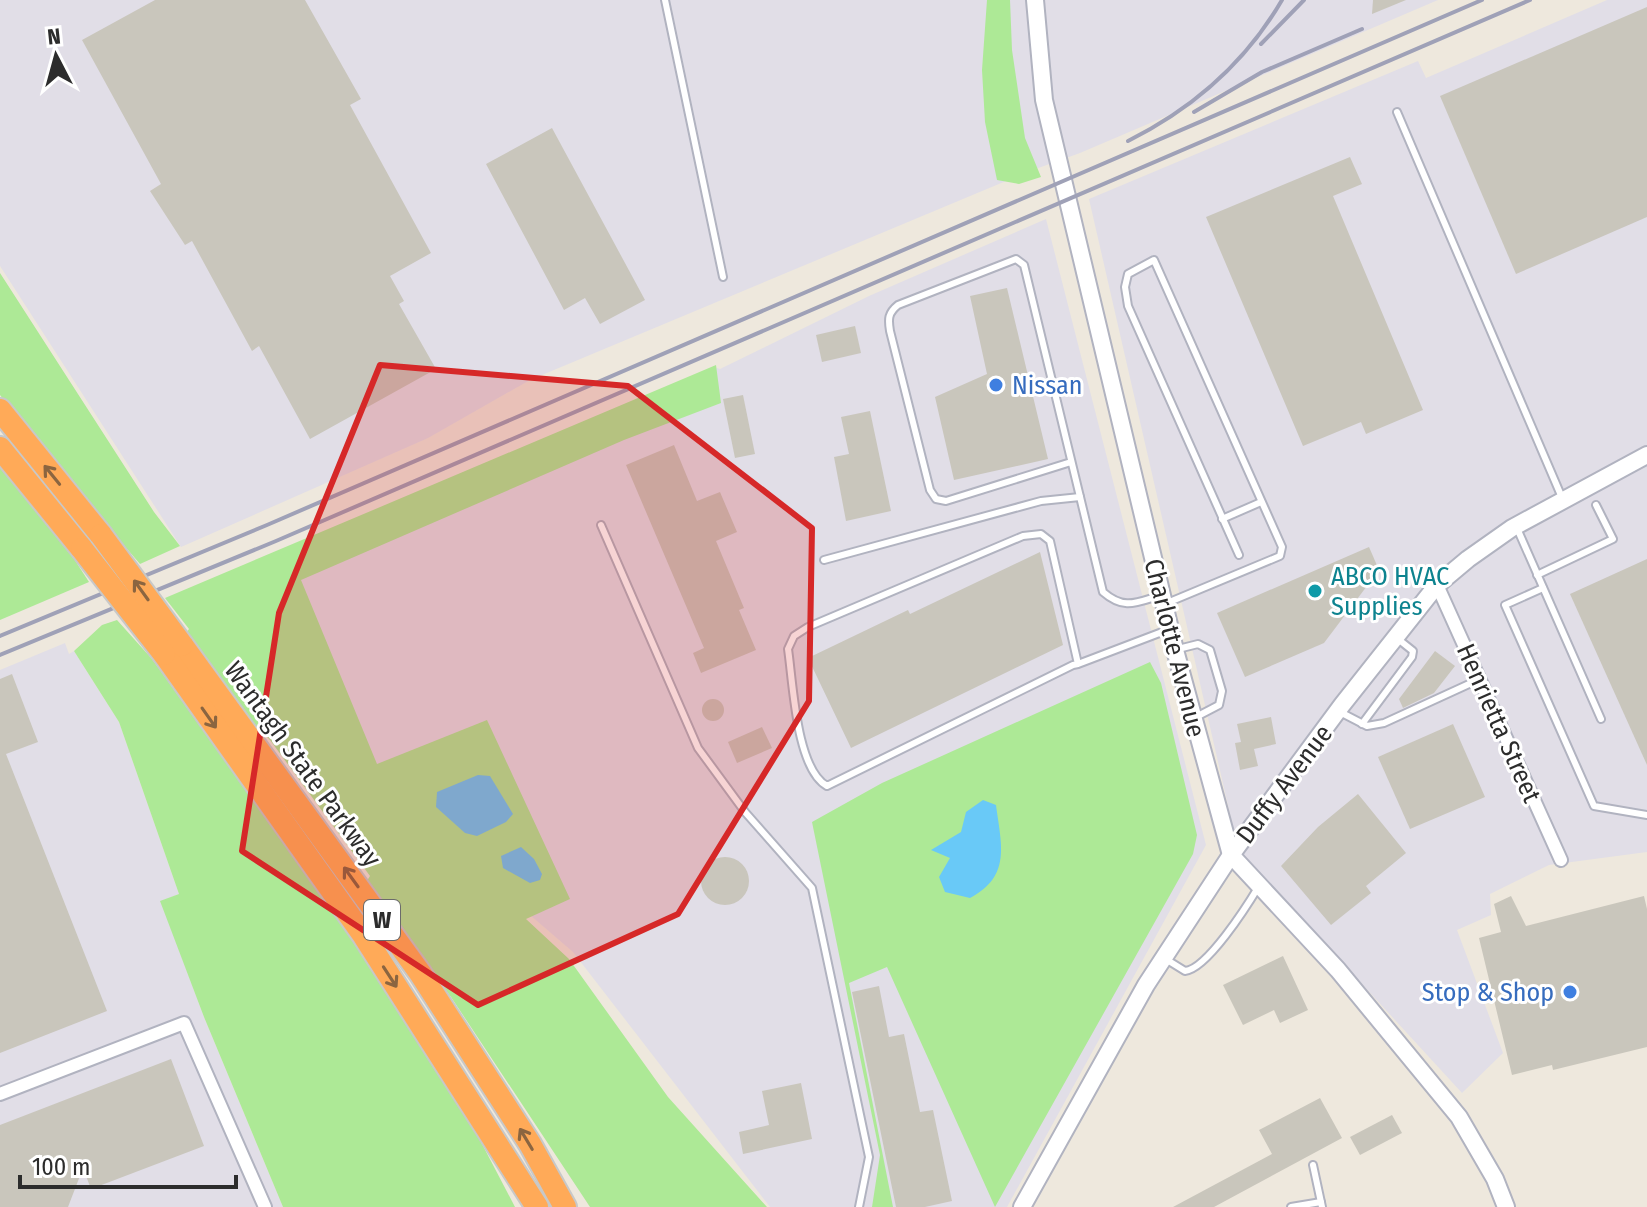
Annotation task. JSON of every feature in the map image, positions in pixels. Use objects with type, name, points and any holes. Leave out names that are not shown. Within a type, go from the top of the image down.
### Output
[{"type":"highway","name":"Wantagh State Parkway","points":[[0,410],[101,535],[537,1207]]},
{"type":"highway","name":"Wantagh State Parkway","points":[[0,448],[82,549],[173,649],[420,973],[530,1144],[565,1207]]},
{"type":"highway","points":[[512,1166],[525,1207]]},
{"type":"highway","points":[[549,1182],[575,1207]]},
{"type":"street","name":"Charlotte Avenue","points":[[1035,0],[1044,100],[1175,650],[1231,855],[1338,970],[1459,1117],[1495,1179],[1506,1207]]},
{"type":"street","name":"Duffy Avenue","points":[[1022,1207],[1164,958],[1231,855],[1437,585],[1516,526],[1647,455]]},
{"type":"street","name":"Henrietta Street","points":[[1437,585],[1561,860]]},
{"type":"street","points":[[0,1094],[184,1023],[265,1207]]},
{"type":"lane","points":[[665,0],[723,277]]},
{"type":"lane","points":[[1397,112],[1563,500]]},
{"type":"lane","points":[[1071,462],[946,501],[936,499],[930,490],[890,331],[888,318],[891,311],[898,305],[1016,259],[1024,265],[1103,592],[1127,605],[1163,600],[1280,556],[1282,547],[1154,260],[1128,274],[1125,287],[1128,306],[1239,555]]},
{"type":"lane","points":[[824,560],[1041,501],[1080,497]]},
{"type":"lane","points":[[1222,519],[1261,502]]},
{"type":"lane","points":[[1537,575],[1613,539],[1596,505]]},
{"type":"lane","points":[[601,525],[698,748],[745,812],[812,888],[869,1157],[859,1207]]},
{"type":"lane","points":[[1516,526],[1601,719]]},
{"type":"lane","points":[[1078,664],[1050,541],[1041,534],[1023,536],[808,627],[794,636],[788,649],[803,748],[817,781],[827,786],[1078,664],[1170,629]]},
{"type":"lane","points":[[1543,588],[1505,605],[1594,806],[1647,815]]},
{"type":"lane","points":[[1362,724],[1412,657],[1413,651],[1395,637]]},
{"type":"lane","points":[[1175,650],[1198,644],[1210,650],[1222,691],[1219,705],[1193,719]]},
{"type":"lane","points":[[1338,711],[1367,726],[1384,723],[1480,679]]},
{"type":"lane","points":[[1164,958],[1185,971],[1199,966],[1260,886]]},
{"type":"lane","points":[[1291,1207],[1322,1204],[1313,1165]]},
{"type":"highlighted area","points":[[380,365],[628,386],[812,528],[809,701],[678,914],[478,1005],[242,851],[279,613]]},
{"type":"shaded area","points":[[0,0],[1438,0],[1080,153],[1030,171],[530,380],[428,438],[181,547],[0,266]]},
{"type":"shaded area","points":[[1607,0],[1647,0],[1647,852],[1549,865],[1490,894],[1491,915],[1457,930],[1503,1053],[1462,1093],[1238,849],[1089,199],[1418,61],[1426,78]]},
{"type":"shaded area","points":[[1046,219],[1206,845],[1007,1207],[770,1207],[573,952],[165,600],[714,367],[720,369],[869,296]]},
{"type":"shaded area","points":[[65,643],[69,654],[74,651],[119,722],[179,894],[161,902],[204,1017],[283,1207],[0,1207],[0,670]]},
{"type":"green space","points":[[987,0],[1010,0],[1012,50],[1025,138],[1041,177],[1019,184],[997,180],[985,122],[982,70]]},
{"type":"green space","points":[[0,273],[154,512],[180,546],[140,564],[116,536],[109,537],[0,395]]},
{"type":"green space","points":[[716,365],[721,403],[624,440],[301,580],[377,764],[487,720],[570,899],[526,919],[569,959],[668,1097],[767,1207],[590,1207],[451,997],[365,884],[370,876],[270,740],[243,712],[186,633],[189,629],[165,598]]},
{"type":"green space","points":[[0,466],[67,548],[89,582],[0,620]]},
{"type":"green space","points":[[117,620],[152,659],[357,945],[481,1142],[515,1207],[283,1207],[204,1017],[160,901],[179,894],[119,722],[74,651],[102,625]]},
{"type":"green space","points":[[1150,662],[1161,683],[1197,835],[1193,854],[995,1207],[887,967],[849,983],[893,1207],[872,1207],[880,1155],[812,822],[882,783]]},
{"type":"water","points":[[478,775],[490,776],[513,814],[506,822],[477,836],[465,833],[436,807],[437,792]]},
{"type":"water","points":[[983,800],[996,805],[1001,846],[998,869],[992,880],[970,898],[945,892],[939,877],[950,858],[931,850],[961,832],[966,812]]},
{"type":"water","points":[[521,847],[534,859],[542,874],[540,880],[530,883],[503,868],[501,856]]},
{"type":"building","points":[[155,0],[305,0],[361,99],[350,105],[431,253],[390,276],[404,301],[399,304],[436,369],[310,439],[259,346],[252,351],[192,241],[185,245],[150,191],[161,184],[82,40]]},
{"type":"building","points":[[1373,0],[1406,0],[1372,14]]},
{"type":"building","points":[[1647,7],[1647,217],[1516,274],[1440,96]]},
{"type":"building","points":[[552,128],[645,300],[600,324],[585,298],[564,310],[486,164]]},
{"type":"building","points":[[1350,157],[1362,184],[1333,196],[1423,410],[1366,434],[1361,422],[1303,446],[1206,217]]},
{"type":"building","name":"Nissan","points":[[1007,288],[1048,459],[954,480],[935,397],[987,374],[970,296]]},
{"type":"building","points":[[855,326],[861,353],[822,362],[816,335]]},
{"type":"building","points":[[743,395],[755,454],[735,458],[723,399]]},
{"type":"building","points":[[870,411],[891,511],[846,521],[834,457],[849,454],[841,417]]},
{"type":"building","points":[[674,445],[697,501],[720,492],[737,532],[716,541],[744,608],[739,610],[756,650],[701,673],[693,653],[704,648],[626,465]]},
{"type":"building","name":"ABCO HVAC Supplies","points":[[1369,547],[1379,570],[1324,643],[1245,677],[1217,613]]},
{"type":"building","points":[[1040,552],[1063,645],[851,748],[808,658]]},
{"type":"building","points":[[1647,559],[1647,765],[1570,594]]},
{"type":"building","points":[[1435,651],[1455,666],[1434,693],[1403,708],[1399,699]]},
{"type":"building","points":[[12,674],[38,742],[6,754],[107,1011],[0,1053],[0,679]]},
{"type":"building","points":[[713,699],[721,702],[724,710],[721,718],[713,721],[705,718],[702,710],[705,702]]},
{"type":"building","points":[[1271,717],[1276,744],[1254,749],[1258,766],[1240,770],[1235,743],[1241,742],[1237,724]]},
{"type":"building","points":[[1453,724],[1485,797],[1410,829],[1378,757]]},
{"type":"building","points":[[762,727],[772,748],[737,763],[728,742]]},
{"type":"building","points":[[1358,794],[1406,853],[1366,886],[1371,893],[1331,925],[1281,866],[1318,827]]},
{"type":"building","points":[[725,857],[742,864],[749,881],[742,898],[725,905],[708,898],[701,881],[708,864]]},
{"type":"building","name":"Stop & Shop","points":[[1511,896],[1526,926],[1644,896],[1647,909],[1647,1047],[1553,1070],[1552,1065],[1512,1075],[1479,938],[1501,932],[1494,904]]},
{"type":"building","points":[[1283,956],[1308,1010],[1280,1023],[1274,1010],[1243,1025],[1223,985]]},
{"type":"building","points":[[879,986],[889,1037],[904,1034],[920,1112],[933,1110],[952,1201],[925,1207],[896,1207],[852,992]]},
{"type":"building","points":[[171,1059],[204,1146],[91,1189],[83,1168],[68,1207],[0,1207],[0,1125]]},
{"type":"building","points":[[801,1083],[812,1139],[743,1154],[739,1132],[769,1125],[762,1091]]},
{"type":"building","points":[[1320,1098],[1342,1138],[1214,1207],[1173,1207],[1272,1154],[1259,1130]]},
{"type":"building","points":[[1392,1115],[1402,1133],[1360,1155],[1350,1137]]},
{"type":"railway","points":[[1128,141],[1174,114],[1216,82],[1252,44],[1282,0]]},
{"type":"railway","points":[[1261,44],[1304,0]]},
{"type":"railway","points":[[0,636],[267,525],[1482,0]]},
{"type":"railway","points":[[0,655],[276,541],[1530,0]]},
{"type":"railway","points":[[1194,112],[1262,72],[1362,29]]},
{"type":"place","name":"Nissan","points":[[996,385]]},
{"type":"place","name":"ABCO HVAC Supplies","points":[[1315,591]]},
{"type":"place","name":"Stop & Shop","points":[[1570,992]]}]
